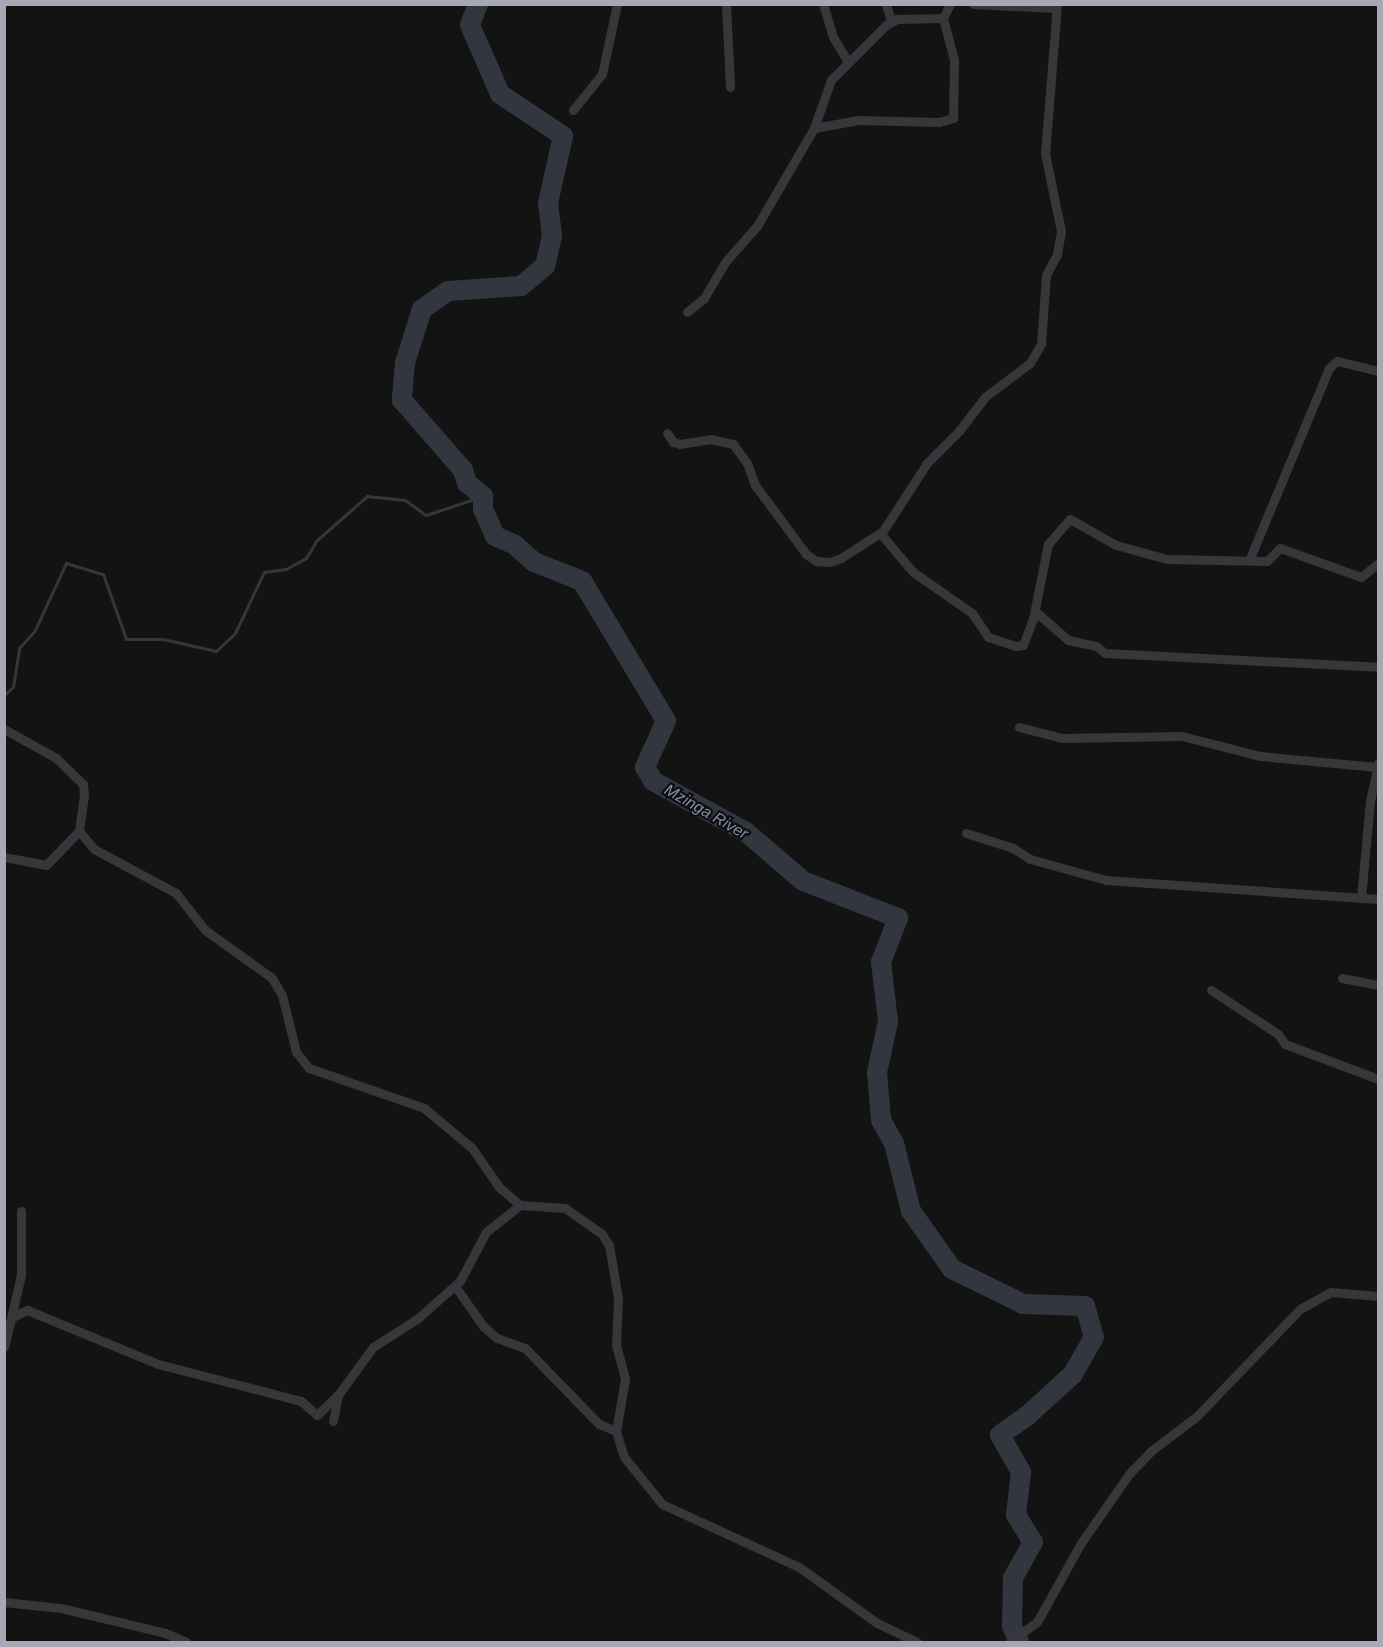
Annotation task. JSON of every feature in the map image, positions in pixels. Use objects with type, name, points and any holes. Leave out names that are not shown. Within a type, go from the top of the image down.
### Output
[{"type":"street","points":[[573,110],[602,74],[617,4]]},
{"type":"street","points":[[726,4],[730,87]]},
{"type":"street","points":[[823,4],[833,37],[847,60]]},
{"type":"street","points":[[886,4],[891,21]]},
{"type":"street","points":[[814,128],[858,120],[939,122],[953,118],[956,112],[954,60],[943,18],[950,4]]},
{"type":"street","points":[[881,534],[927,463],[959,431],[984,397],[1030,363],[1041,344],[1046,275],[1057,254],[1061,231],[1045,162],[1057,6],[973,4]]},
{"type":"street","points":[[687,312],[704,298],[726,261],[757,226],[814,128],[825,89],[847,60],[891,21],[943,18]]},
{"type":"street","points":[[1250,558],[1329,368],[1337,361],[1378,371]]},
{"type":"street","points":[[667,434],[680,444],[711,439],[733,444],[747,463],[755,485],[806,554],[816,561],[836,560],[877,532],[913,572],[972,613],[992,639],[1021,647],[1035,611],[1048,544],[1070,519],[1143,555],[1213,562],[1250,558],[1268,561],[1280,548],[1361,577],[1378,563]]},
{"type":"street","points":[[1035,611],[1068,640],[1096,646],[1105,653],[1378,667]]},
{"type":"street","points":[[1019,727],[1062,738],[1182,736],[1260,756],[1377,765],[1361,897]]},
{"type":"street","points":[[4,729],[56,758],[82,784],[84,807],[79,831],[46,865],[4,857]]},
{"type":"street","points":[[79,831],[94,849],[176,893],[205,930],[272,978],[282,995],[296,1052],[309,1068],[424,1108],[472,1148],[500,1187],[520,1205],[565,1208],[602,1234],[609,1245],[618,1299],[616,1345],[625,1379],[616,1431],[624,1457],[662,1504],[799,1567],[877,1623],[917,1642]]},
{"type":"street","points":[[966,833],[1013,848],[1030,859],[1106,880],[1378,899]]},
{"type":"street","points":[[1342,978],[1378,985]]},
{"type":"street","points":[[1211,990],[1278,1034],[1285,1044],[1378,1079]]},
{"type":"street","points":[[11,1318],[20,1311],[34,1311],[158,1364],[301,1401],[317,1415],[338,1395],[373,1347],[417,1319],[455,1286],[486,1232],[520,1205]]},
{"type":"street","points":[[4,1347],[21,1275],[21,1211]]},
{"type":"street","points":[[455,1286],[483,1326],[497,1338],[525,1348],[543,1362],[567,1393],[599,1424],[616,1431]]},
{"type":"street","points":[[1010,1642],[1029,1629],[1063,1580],[1081,1543],[1130,1474],[1151,1451],[1197,1416],[1300,1309],[1331,1292],[1378,1296]]},
{"type":"street","points":[[333,1421],[338,1395]]},
{"type":"street","points":[[4,1602],[61,1608],[165,1633],[186,1642]]},
{"type":"waterway","name":"Mzinga River","points":[[478,4],[470,25],[500,94],[563,136],[548,203],[552,236],[545,266],[521,286],[448,291],[422,309],[405,363],[402,400],[463,470],[467,483],[483,496],[483,509],[495,536],[515,545],[534,562],[582,581],[666,721],[645,767],[653,781],[746,832],[803,881],[898,918],[881,962],[888,1022],[877,1072],[881,1120],[894,1143],[911,1211],[952,1269],[1023,1304],[1085,1306],[1094,1337],[1073,1374],[1027,1416],[1000,1435],[1021,1472],[1016,1515],[1033,1542],[1013,1578],[1012,1626],[1019,1642]]},
{"type":"waterway","points":[[4,695],[13,687],[19,648],[35,630],[66,563],[103,574],[126,639],[163,639],[216,651],[235,633],[264,572],[286,569],[306,558],[317,540],[367,496],[405,500],[426,515],[483,496]]}]
